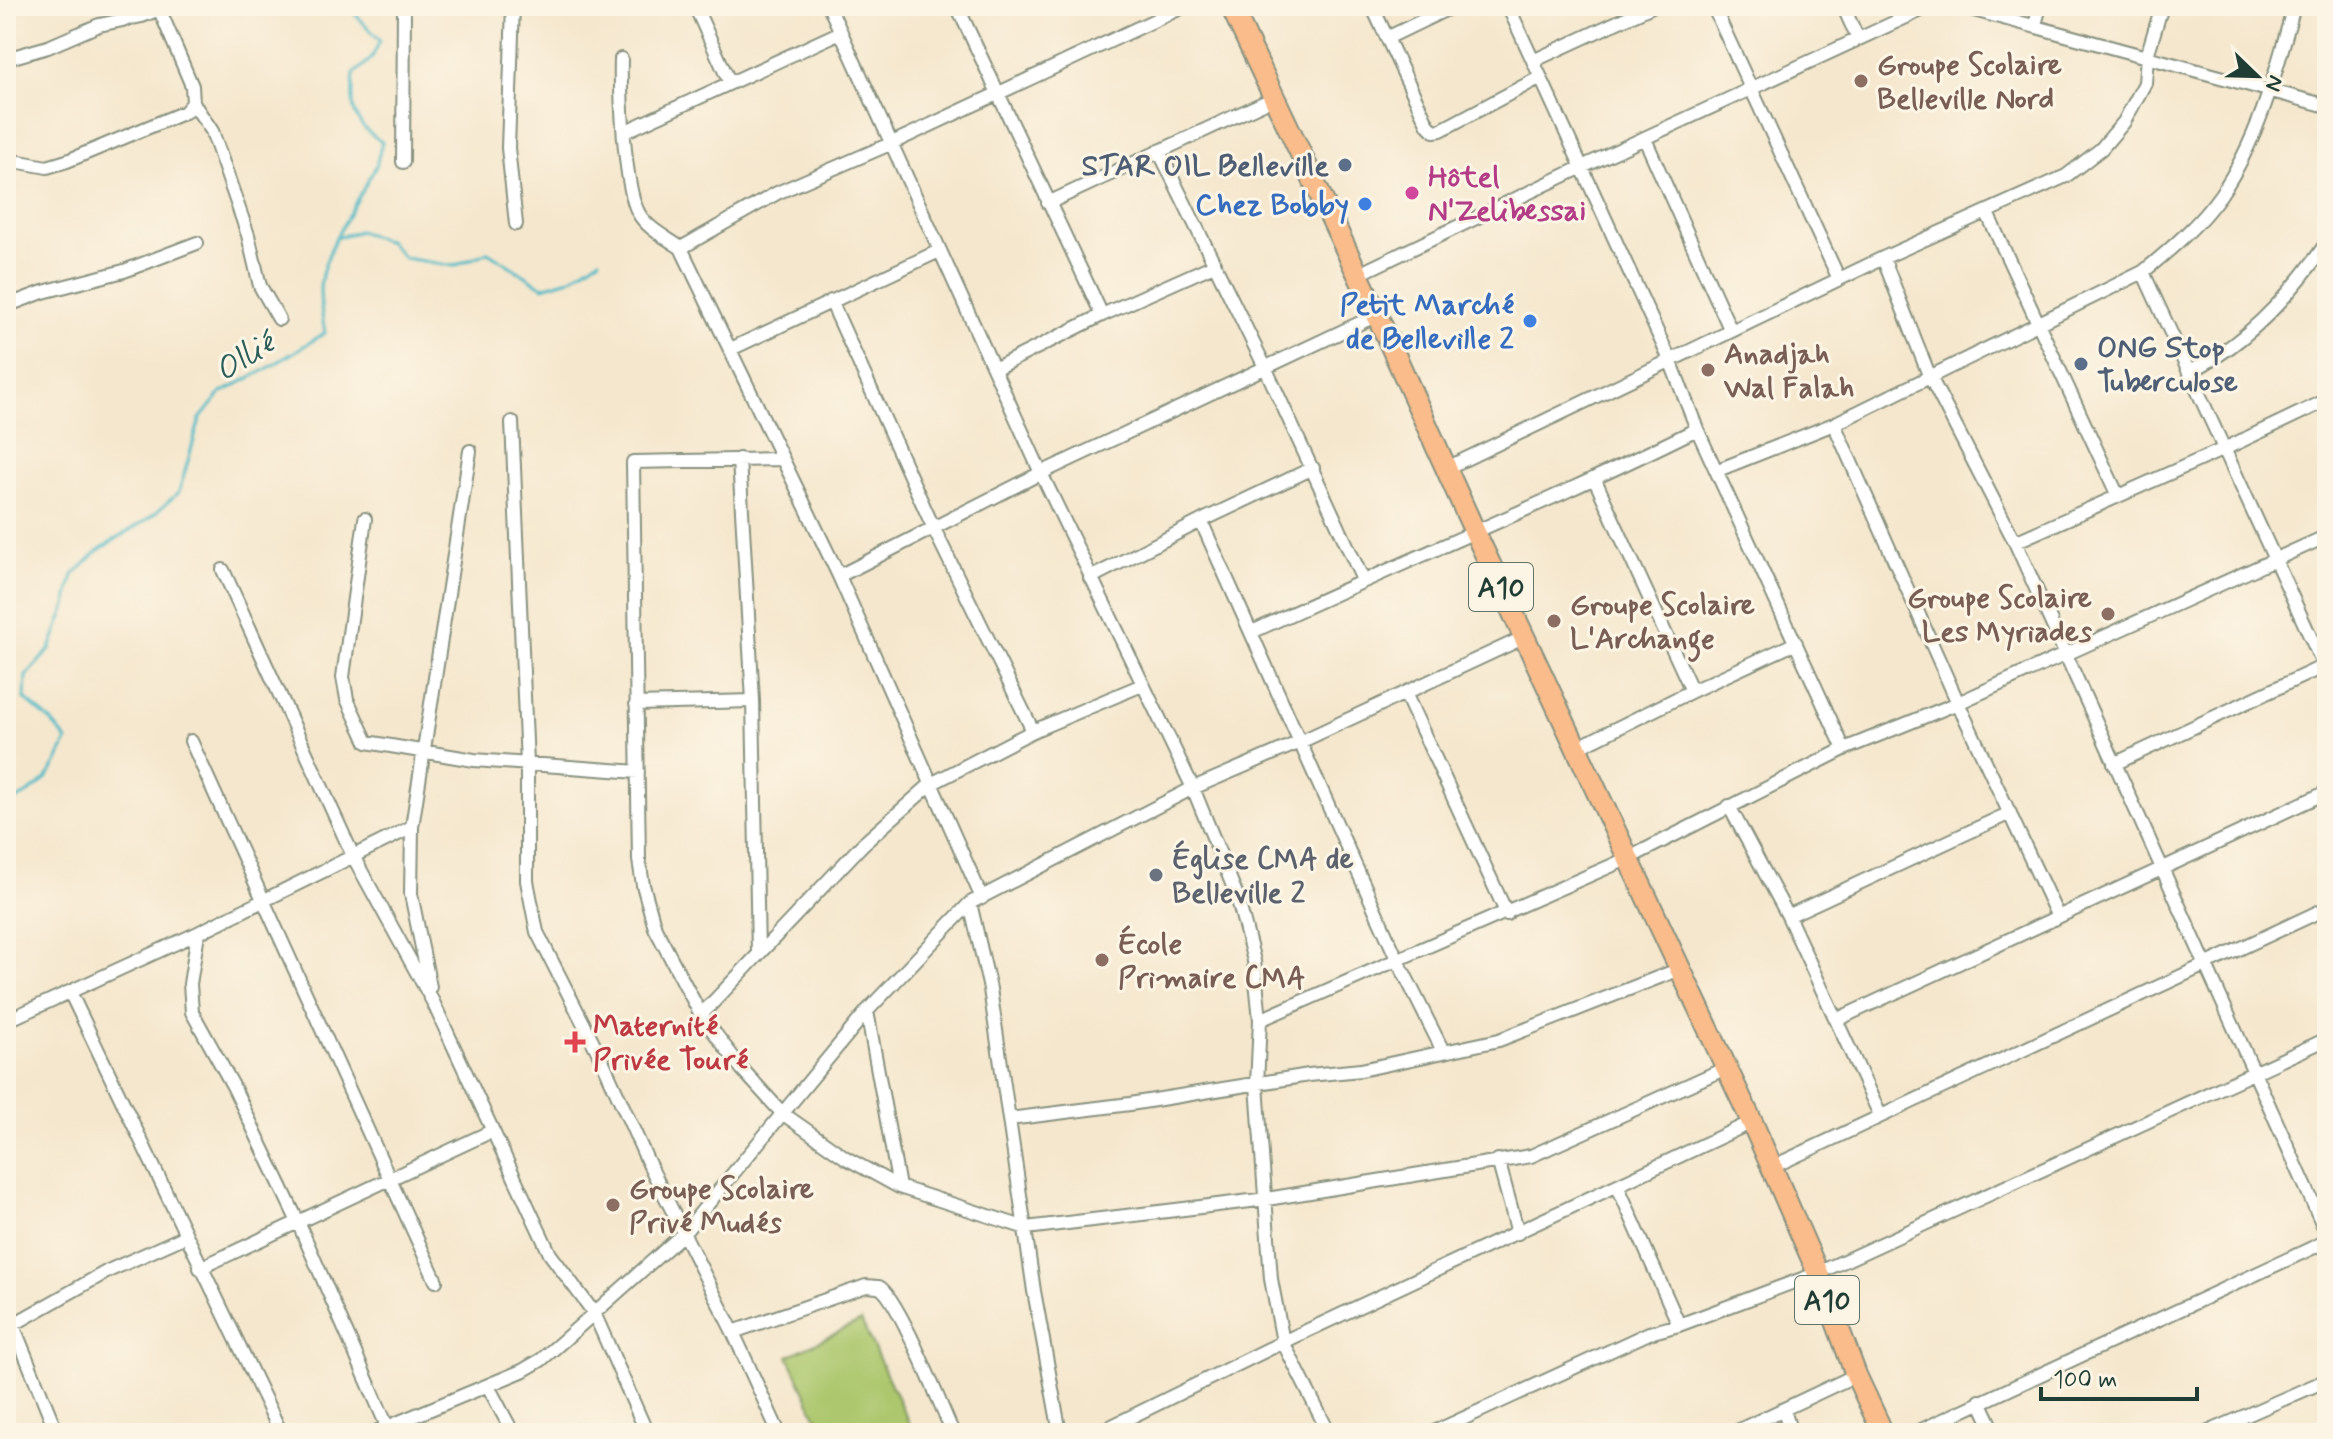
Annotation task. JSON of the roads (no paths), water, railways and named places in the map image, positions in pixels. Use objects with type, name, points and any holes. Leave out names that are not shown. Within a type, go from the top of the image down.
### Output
[{"type":"main road","name":"A10","points":[[1231,6],[1752,1122],[1883,1433]]},
{"type":"street","points":[[403,162],[404,6]]},
{"type":"street","points":[[513,6],[508,148],[516,224]]},
{"type":"street","points":[[695,6],[729,81]]},
{"type":"street","points":[[829,6],[1041,473],[1193,788],[1237,896],[1254,961],[1260,1020],[1257,1085],[1271,1279],[1283,1342],[1329,1433]]},
{"type":"street","points":[[957,6],[1102,315]]},
{"type":"street","points":[[681,248],[777,193],[890,144],[1185,6]]},
{"type":"street","points":[[1372,6],[1428,125],[1434,131],[1539,78]]},
{"type":"street","points":[[1387,38],[1453,6]]},
{"type":"street","points":[[1508,6],[1844,749]]},
{"type":"street","points":[[1533,61],[1652,6]]},
{"type":"street","points":[[1713,6],[1839,279]]},
{"type":"street","points":[[1843,6],[1858,39]]},
{"type":"street","points":[[1357,275],[1930,6]]},
{"type":"street","points":[[1959,6],[2327,106]]},
{"type":"street","points":[[2035,25],[2040,6]]},
{"type":"street","points":[[1447,468],[1883,258],[2066,176],[2101,149],[2124,122],[2145,83],[2147,56],[2162,6]]},
{"type":"street","points":[[1718,470],[1834,424],[2143,272],[2182,240],[2220,194],[2252,137],[2271,91],[2294,6]]},
{"type":"street","points":[[6,59],[48,47],[99,25],[161,7],[192,86],[193,103],[212,131],[248,235],[260,286],[279,319]]},
{"type":"street","points":[[624,132],[841,32]]},
{"type":"street","points":[[621,59],[624,132],[631,187],[638,213],[681,248],[731,349],[839,576],[931,784],[976,901],[1034,1291],[1060,1433]]},
{"type":"street","points":[[1048,203],[1274,98]]},
{"type":"street","points":[[6,164],[20,162],[47,167],[67,161],[185,112],[193,103]]},
{"type":"street","points":[[1645,139],[1731,331]]},
{"type":"street","points":[[1159,151],[1265,367],[1363,580]]},
{"type":"street","points":[[1987,213],[2118,496]]},
{"type":"street","points":[[2189,372],[2220,357],[2256,326],[2290,290],[2327,242]]},
{"type":"street","points":[[6,306],[43,292],[124,271],[197,243]]},
{"type":"street","points":[[731,349],[939,251]]},
{"type":"street","points":[[1883,258],[1929,375],[2015,542],[2327,1234]]},
{"type":"street","points":[[994,369],[1102,315],[1214,265]]},
{"type":"street","points":[[2114,764],[2325,670],[2143,272]]},
{"type":"street","points":[[831,301],[934,529],[1033,731]]},
{"type":"street","points":[[839,576],[1041,473],[1377,315]]},
{"type":"street","points":[[2015,542],[2327,400]]},
{"type":"street","points":[[512,422],[527,764],[527,881],[537,932],[602,1060],[779,1433]]},
{"type":"street","points":[[1834,424],[1958,703],[2058,917]]},
{"type":"street","points":[[1252,632],[1474,530],[1595,480],[1697,429]]},
{"type":"street","points":[[433,1002],[411,894],[412,827],[470,451]]},
{"type":"street","points":[[739,459],[753,701],[758,953]]},
{"type":"street","points":[[783,459],[633,462],[639,860],[655,928],[701,1015],[742,1069],[782,1113],[846,1158],[899,1187],[1026,1228],[1267,1199],[1531,1156],[1726,1068]]},
{"type":"street","points":[[1090,578],[1313,468]]},
{"type":"street","points":[[1595,480],[1692,691]]},
{"type":"street","points":[[365,519],[343,677],[347,699],[367,742],[425,754],[638,772]]},
{"type":"street","points":[[1201,521],[1398,961],[1443,1051]]},
{"type":"street","points":[[1260,1020],[1629,858],[1844,749],[1958,703],[2327,536]]},
{"type":"street","points":[[223,570],[354,858],[433,1002],[550,1254],[594,1313],[647,1433]]},
{"type":"street","points":[[373,1433],[389,1430],[541,1360],[684,1233],[867,1011],[976,901],[1193,788],[1300,742],[1525,637]]},
{"type":"street","points":[[1577,748],[1796,643]]},
{"type":"street","points":[[701,1015],[862,845],[931,784],[1033,731],[1142,685]]},
{"type":"street","points":[[1405,693],[1507,914]]},
{"type":"street","points":[[636,704],[753,701]]},
{"type":"street","points":[[191,741],[436,1281]]},
{"type":"street","points":[[1836,1020],[2327,792]]},
{"type":"street","points":[[1729,806],[1788,916],[1880,1115]]},
{"type":"street","points":[[1788,916],[2010,813]]},
{"type":"street","points":[[6,1021],[198,933],[412,827]]},
{"type":"street","points":[[1772,1167],[2327,908]]},
{"type":"street","points":[[198,933],[190,984],[192,1012],[233,1086],[298,1222],[389,1430]]},
{"type":"street","points":[[1009,1119],[1361,1070],[1499,1040],[1680,969]]},
{"type":"street","points":[[70,992],[281,1433]]},
{"type":"street","points":[[867,1011],[899,1187]]},
{"type":"street","points":[[1432,1433],[1637,1338],[1818,1273],[2327,1039]]},
{"type":"street","points":[[1098,1433],[1283,1342],[1752,1122]]},
{"type":"street","points":[[200,1268],[492,1131]]},
{"type":"street","points":[[1498,1160],[1518,1233]]},
{"type":"street","points":[[1618,1187],[1679,1325]]},
{"type":"street","points":[[14,1324],[108,1271],[186,1236]]},
{"type":"street","points":[[1915,1433],[2327,1241]]},
{"type":"street","points":[[733,1332],[866,1286],[878,1287],[906,1328],[953,1433]]},
{"type":"street","points":[[6,1308],[57,1433]]},
{"type":"street","points":[[1733,1433],[1856,1375]]},
{"type":"street","points":[[2206,1433],[2327,1380]]},
{"type":"street","points":[[488,1386],[513,1433]]},
{"type":"street","points":[[1980,1401],[1995,1433]]},
{"type":"street","points":[[1784,1410],[1791,1433]]},
{"type":"street","points":[[2236,1420],[2242,1433]]},
{"type":"waterway","points":[[337,236],[376,166],[382,142],[364,128],[353,106],[354,74],[372,58],[380,40],[347,6]]},
{"type":"waterway","name":"Ollié","points":[[6,805],[44,780],[67,740],[51,721],[25,699],[26,676],[50,649],[66,606],[73,575],[100,549],[151,517],[179,492],[200,419],[221,393],[325,333],[320,284],[336,238],[359,231],[389,242],[404,258],[454,266],[488,252],[543,287],[570,279],[600,259]]},
{"type":"place","name":"Groupe Scolaire Belleville Nord","points":[[1861,81]]},
{"type":"place","name":"STAR OIL Belleville","points":[[1345,165]]},
{"type":"place","name":"Hôtel N'Zelibessai","points":[[1412,193]]},
{"type":"place","name":"Chez Bobby","points":[[1365,204]]},
{"type":"place","name":"Petit Marché de Belleville 2","points":[[1530,321]]},
{"type":"place","name":"ONG Stop Tuberculose","points":[[2081,364]]},
{"type":"place","name":"Anadjah Wal Falah","points":[[1708,370]]},
{"type":"place","name":"Groupe Scolaire Les Myriades","points":[[2108,614]]},
{"type":"place","name":"Groupe Scolaire L'Archange","points":[[1554,621]]},
{"type":"place","name":"Église CMA de Belleville 2","points":[[1156,875]]},
{"type":"place","name":"École Primaire CMA","points":[[1102,960]]},
{"type":"place","name":"Maternité Privée Touré","points":[[575,1042]]},
{"type":"place","name":"Groupe Scolaire Privé Mudés","points":[[613,1205]]}]
